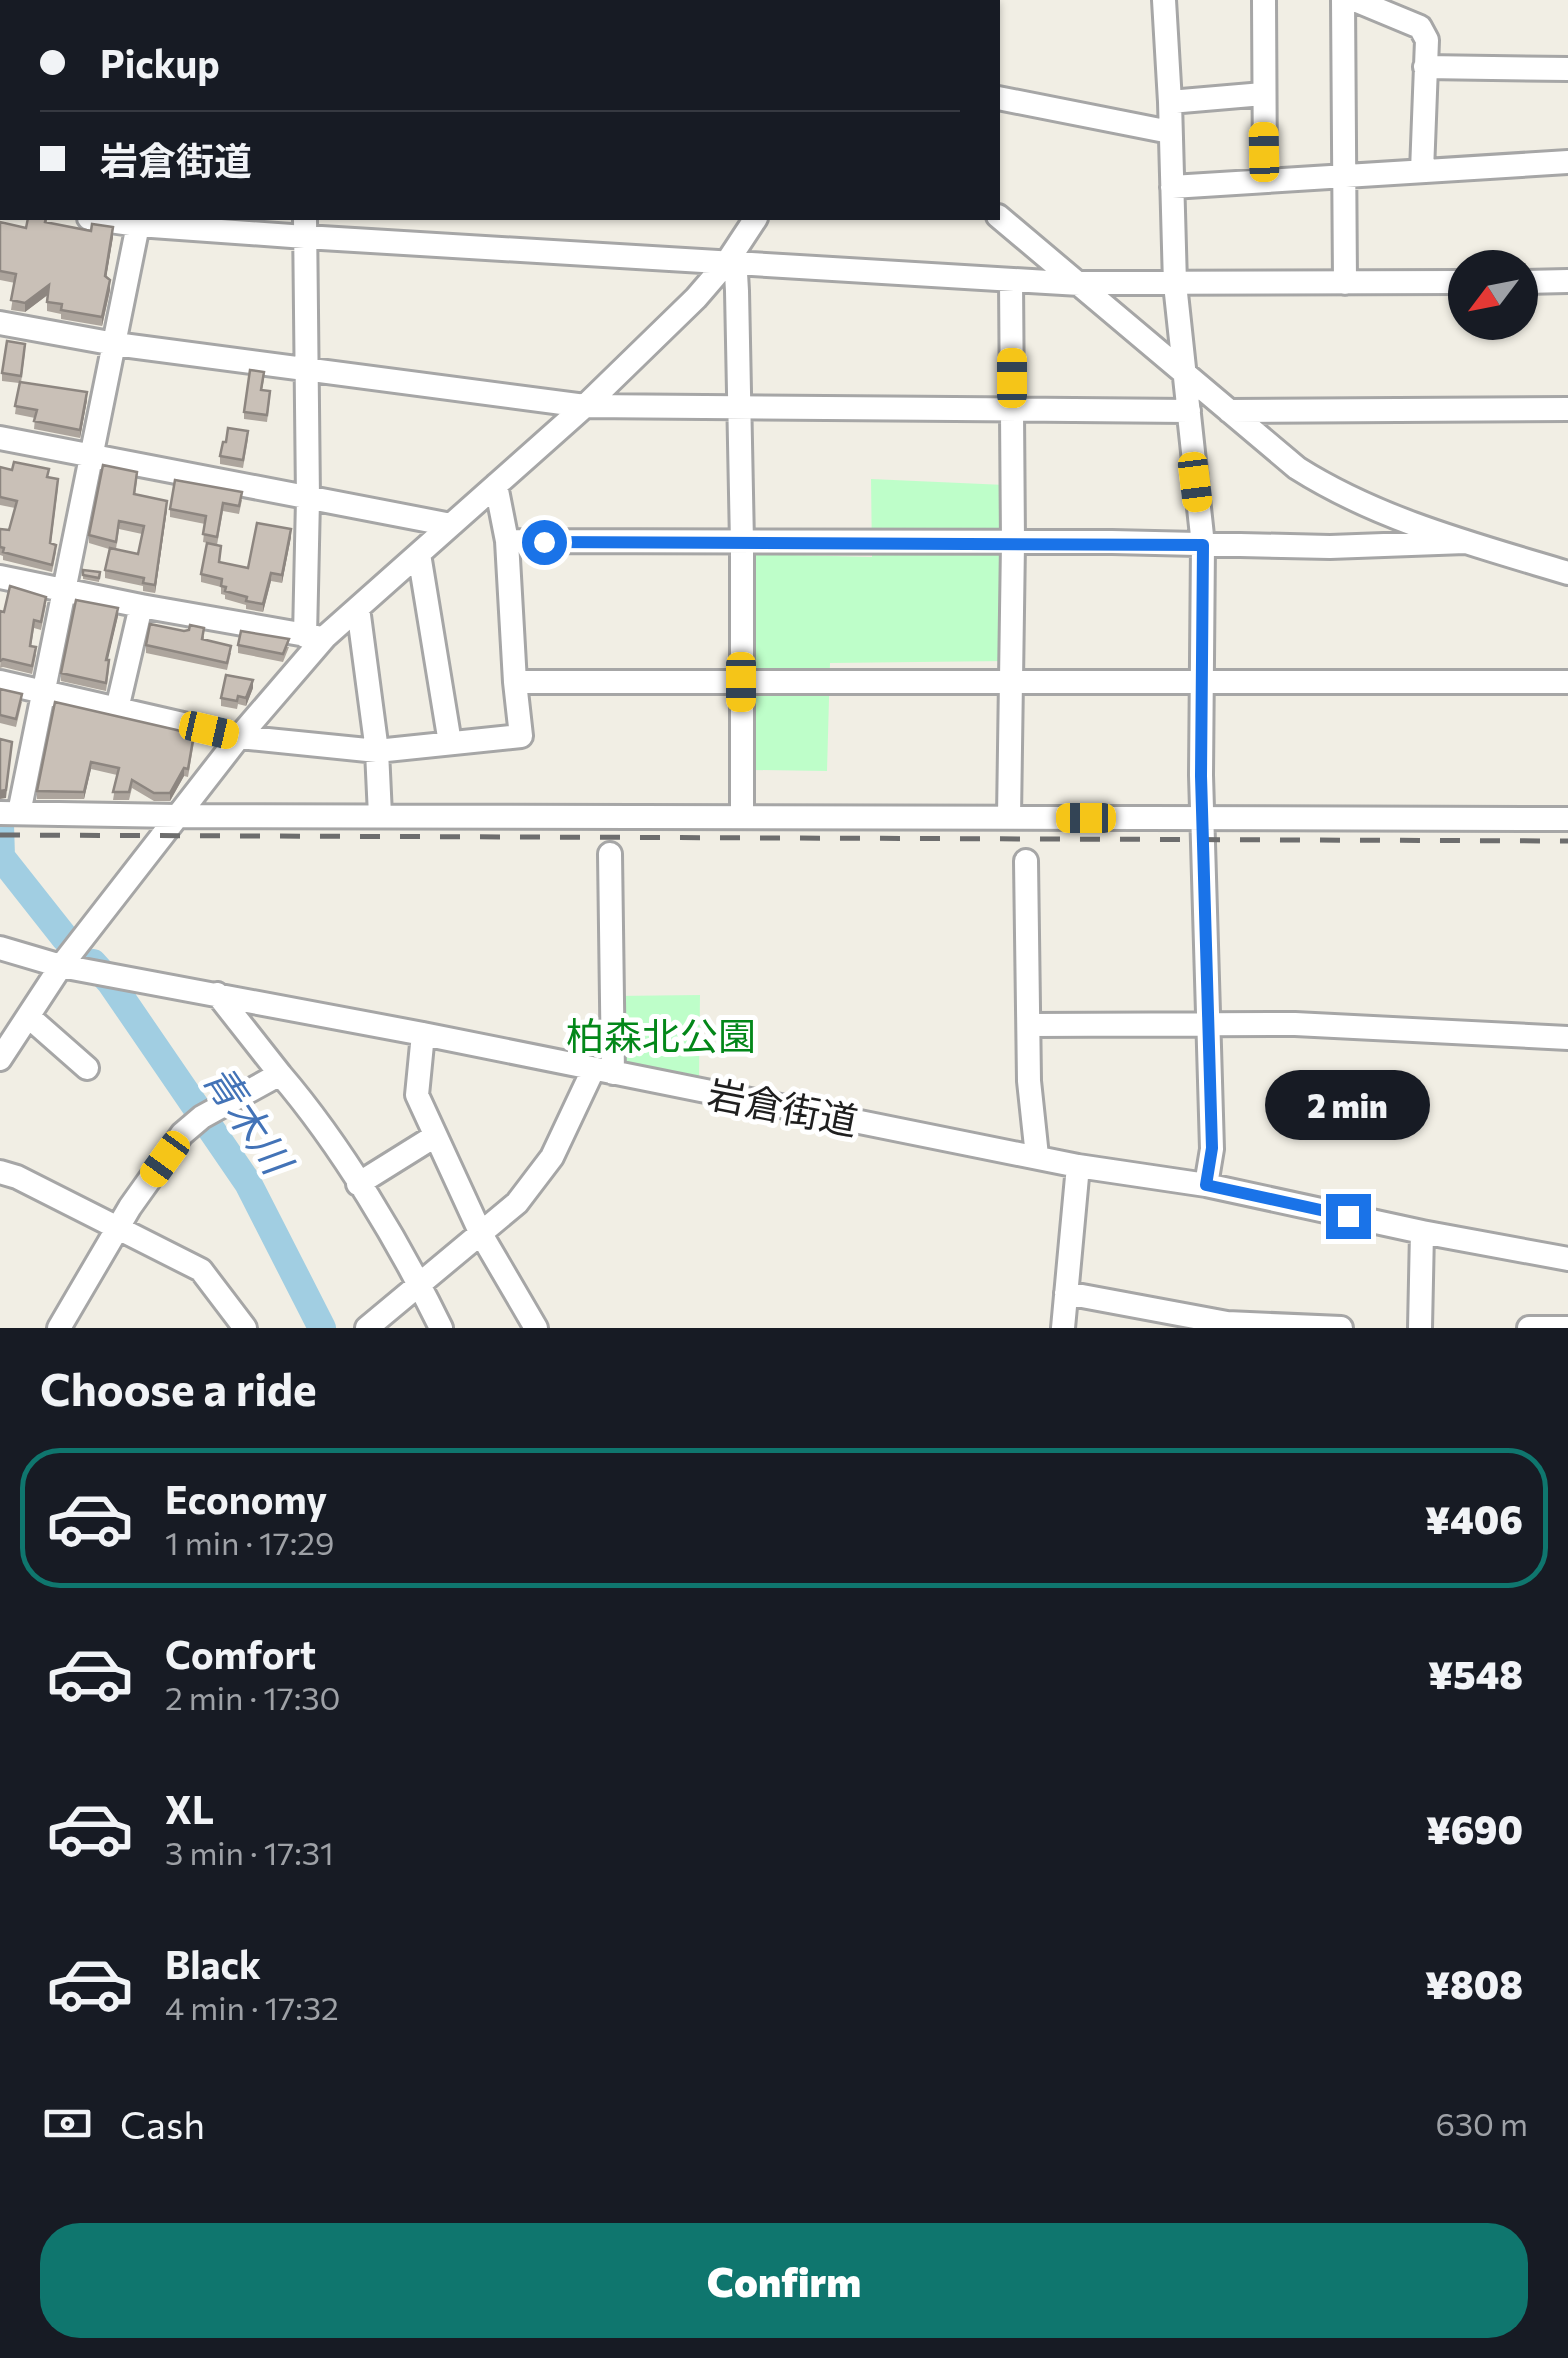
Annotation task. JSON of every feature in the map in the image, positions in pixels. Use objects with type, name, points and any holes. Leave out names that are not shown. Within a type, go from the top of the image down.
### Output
[{"type":"street","points":[[1164,0],[1174,284],[1203,545],[1203,818],[1212,1148],[1206,1185]]},
{"type":"street","points":[[1264,0],[1264,181]]},
{"type":"street","points":[[1343,0],[1345,283]]},
{"type":"street","points":[[1354,0],[1420,27],[1427,40],[1422,171]]},
{"type":"street","points":[[1425,67],[1568,69]]},
{"type":"street","points":[[1170,102],[1264,94]]},
{"type":"street","points":[[1000,98],[1170,132]]},
{"type":"street","points":[[1172,187],[1568,162]]},
{"type":"street","points":[[1000,218],[1296,468],[1328,488],[1391,516],[1568,573]]},
{"type":"street","points":[[102,220],[138,226],[305,227],[727,262],[1078,284],[1448,282]]},
{"type":"street","points":[[0,1060],[61,966],[315,637],[358,608],[585,406],[696,298],[727,262],[755,220]]},
{"type":"street","points":[[138,226],[44,692],[9,813],[1568,819]]},
{"type":"street","points":[[305,227],[308,499],[315,637]]},
{"type":"street","points":[[727,262],[736,273],[740,409],[742,816]]},
{"type":"street","points":[[1009,817],[1011,280]]},
{"type":"street","points":[[1538,282],[1568,281]]},
{"type":"street","points":[[0,323],[115,344],[585,406],[1189,410]]},
{"type":"street","points":[[1229,410],[1568,409]]},
{"type":"street","points":[[0,438],[450,525]]},
{"type":"street","points":[[0,682],[240,737],[377,751],[522,736],[507,542],[496,485]]},
{"type":"street","points":[[507,542],[1330,547],[1465,542]]},
{"type":"street","points":[[419,554],[450,743]]},
{"type":"street","points":[[2,585],[64,590],[315,637]]},
{"type":"street","points":[[117,708],[141,606]]},
{"type":"street","points":[[358,608],[377,751],[380,815]]},
{"type":"street","points":[[515,682],[1568,682]]},
{"type":"street","points":[[367,1328],[516,1203],[543,1172],[603,1072],[610,854]]},
{"type":"street","points":[[1026,861],[1029,1081],[1037,1156]]},
{"type":"street","name":"岩倉街道","points":[[0,948],[61,966],[423,1034],[1078,1166],[1206,1185],[1568,1259]]},
{"type":"street","points":[[217,994],[315,1115],[420,1284],[441,1328]]},
{"type":"street","points":[[29,1017],[87,1068]]},
{"type":"street","points":[[1030,1025],[1295,1024],[1568,1038]]},
{"type":"street","points":[[423,1034],[417,1095],[480,1234],[536,1328]]},
{"type":"street","points":[[68,1322],[117,1230],[192,1124],[280,1074]]},
{"type":"street","points":[[358,1184],[435,1136]]},
{"type":"street","points":[[1063,1328],[1078,1166]]},
{"type":"street","points":[[0,1172],[200,1270],[245,1328]]},
{"type":"street","points":[[1420,1328],[1422,1232]]},
{"type":"street","points":[[1066,1293],[1227,1323],[1341,1328]]},
{"type":"street","points":[[1528,1328],[1568,1328]]},
{"type":"green space","points":[[871,479],[1005,485],[1006,661],[830,663],[827,771],[754,770],[749,554],[872,557]]},
{"type":"green space","name":"柏森北公園","points":[[700,995],[699,1081],[618,1067],[614,996]]},
{"type":"building","points":[[28,220],[46,220],[91,231],[92,224],[113,227],[105,276],[110,280],[102,317],[61,310],[62,304],[47,302],[49,285],[25,303],[11,300],[16,274],[0,271],[0,222],[26,228]]},
{"type":"building","points":[[7,341],[25,344],[21,376],[2,373]]},
{"type":"building","points":[[250,370],[264,372],[261,390],[270,391],[267,415],[244,412]]},
{"type":"building","points":[[20,382],[87,392],[80,430],[34,421],[37,410],[15,406]]},
{"type":"building","points":[[228,428],[248,431],[243,460],[220,456]]},
{"type":"building","points":[[14,462],[49,469],[47,477],[58,479],[50,543],[56,545],[52,565],[3,552],[0,547],[0,529],[9,530],[17,501],[0,497],[0,467],[12,470]]},
{"type":"building","points":[[103,465],[137,472],[134,494],[167,501],[155,585],[143,583],[144,578],[105,570],[110,548],[138,554],[144,526],[119,521],[116,542],[89,535]]},
{"type":"building","points":[[175,480],[242,492],[239,506],[223,503],[217,537],[203,534],[206,516],[170,509]]},
{"type":"building","points":[[257,523],[291,529],[282,575],[271,573],[263,604],[225,591],[222,579],[201,574],[207,543],[221,546],[219,562],[248,568]]},
{"type":"building","points":[[83,570],[100,572],[99,578],[83,575]]},
{"type":"building","points":[[10,586],[46,597],[41,622],[34,620],[30,646],[36,647],[32,666],[0,661],[0,611],[4,612]]},
{"type":"building","points":[[76,600],[118,608],[106,660],[106,683],[61,673]]},
{"type":"building","points":[[150,624],[184,631],[190,625],[204,628],[202,639],[231,646],[227,663],[146,645]]},
{"type":"building","points":[[241,631],[289,639],[283,654],[238,645]]},
{"type":"building","points":[[226,675],[253,680],[246,698],[221,698]]},
{"type":"building","points":[[0,689],[22,694],[16,719],[0,715]]},
{"type":"building","points":[[55,702],[194,734],[188,769],[184,768],[170,793],[154,793],[132,780],[129,792],[113,792],[119,768],[91,762],[84,792],[37,791]]},
{"type":"building","points":[[0,739],[12,742],[6,790],[0,791]]},
{"type":"waterway","name":"青木川","points":[[0,824],[1,857],[65,938]]},
{"type":"waterway","name":"青木川","points":[[93,963],[111,983],[248,1183],[322,1328]]},
{"type":"railway","points":[[0,835],[1568,841]]},
{"type":"route","points":[[544,542],[1203,545],[1201,776],[1212,1148],[1206,1185],[1348,1216]]}]
